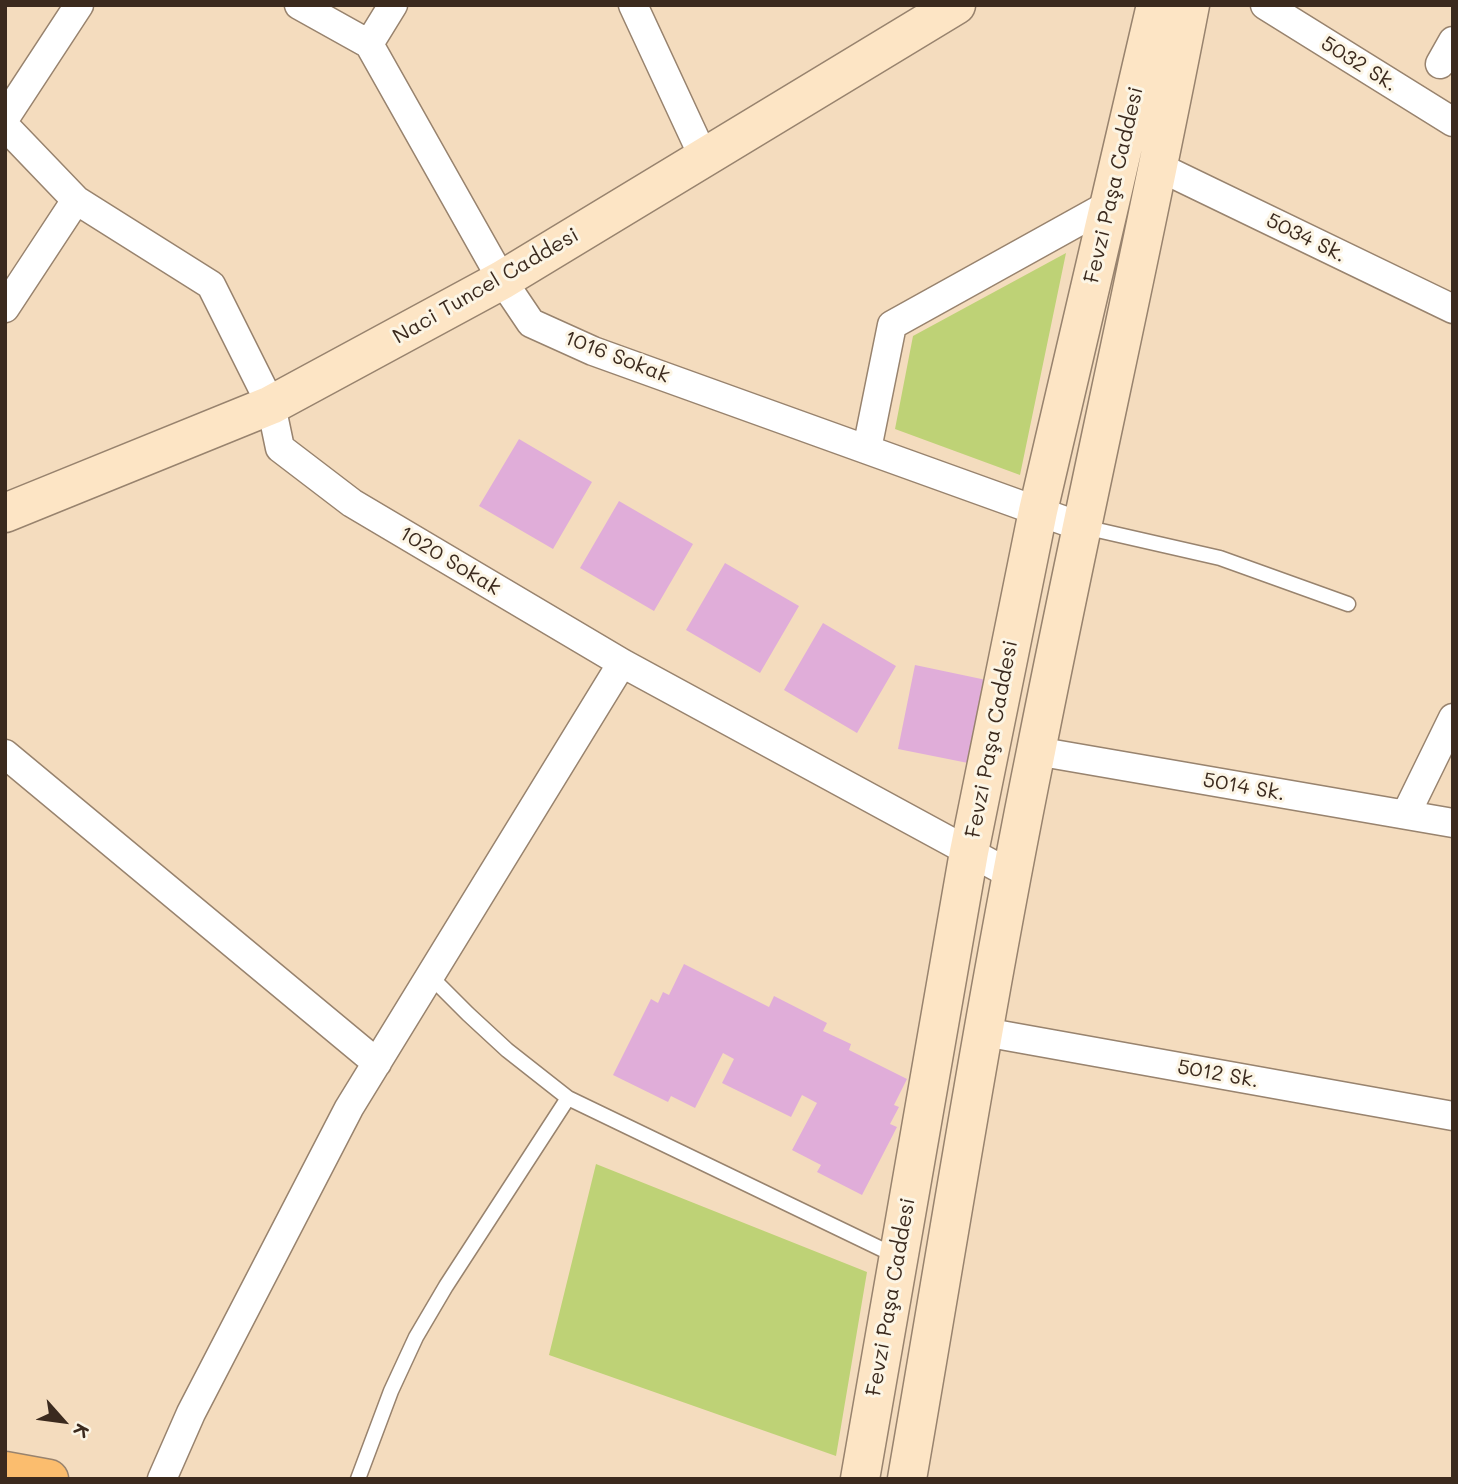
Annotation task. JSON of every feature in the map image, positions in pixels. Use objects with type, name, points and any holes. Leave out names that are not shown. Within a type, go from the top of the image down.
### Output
[{"type":"highway","points":[[5,1471],[50,1479]]},
{"type":"main road","name":"Fevzi Paşa Caddesi","points":[[860,1479],[969,852],[1038,511],[1156,5]]},
{"type":"main road","name":"Fevzi Paşa Caddesi","points":[[907,1479],[1012,875],[1082,527],[1159,167],[1190,5]]},
{"type":"main road","name":"Naci Tuncel Caddesi","points":[[16,504],[271,405],[502,280],[952,7]]},
{"type":"street","points":[[5,118],[79,5]]},
{"type":"street","points":[[299,5],[369,44],[393,5]]},
{"type":"street","points":[[633,5],[704,158]]},
{"type":"street","name":"5032 Sk.","points":[[1265,5],[1453,122]]},
{"type":"street","name":"1016 Sokak","points":[[369,44],[502,280],[531,323],[593,351],[1082,527]]},
{"type":"street","name":"1020 Sokak","points":[[5,126],[76,200],[211,285],[271,405],[279,448],[352,503],[622,663],[1012,875]]},
{"type":"street","name":"5034 Sk.","points":[[1159,167],[1453,309]]},
{"type":"street","points":[[5,309],[76,200]]},
{"type":"street","points":[[867,449],[892,325],[1110,204]]},
{"type":"street","points":[[162,1479],[191,1413],[349,1108],[622,663]]},
{"type":"street","points":[[1406,814],[1453,718]]},
{"type":"street","name":"5014 Sk.","points":[[1036,751],[1453,823]]},
{"type":"street","points":[[5,754],[377,1063]]},
{"type":"street","name":"5012 Sk.","points":[[984,1032],[1453,1116]]},
{"type":"lane","points":[[1082,527],[1220,558],[1348,604]]},
{"type":"lane","points":[[430,976],[507,1050],[568,1098],[898,1257]]},
{"type":"lane","points":[[358,1479],[391,1391],[416,1337],[568,1098]]},
{"type":"green space","points":[[1066,253],[1020,475],[895,429],[913,336]]},
{"type":"green space","points":[[596,1164],[867,1272],[836,1456],[549,1355]]},
{"type":"building","points":[[519,439],[592,482],[553,549],[479,506]]},
{"type":"building","points":[[619,501],[693,544],[654,611],[580,568]]},
{"type":"building","points":[[725,563],[799,606],[760,673],[686,630]]},
{"type":"building","points":[[823,623],[896,666],[857,733],[784,690]]},
{"type":"building","points":[[915,665],[991,681],[973,764],[898,749]]},
{"type":"building","points":[[684,964],[769,1007],[774,996],[827,1023],[823,1031],[851,1044],[849,1050],[907,1079],[894,1105],[899,1107],[890,1124],[897,1127],[862,1195],[817,1172],[821,1165],[792,1150],[817,1103],[802,1095],[791,1117],[722,1083],[734,1059],[723,1053],[695,1108],[671,1096],[668,1102],[613,1075],[651,999],[658,1003],[663,992],[669,995]]}]
